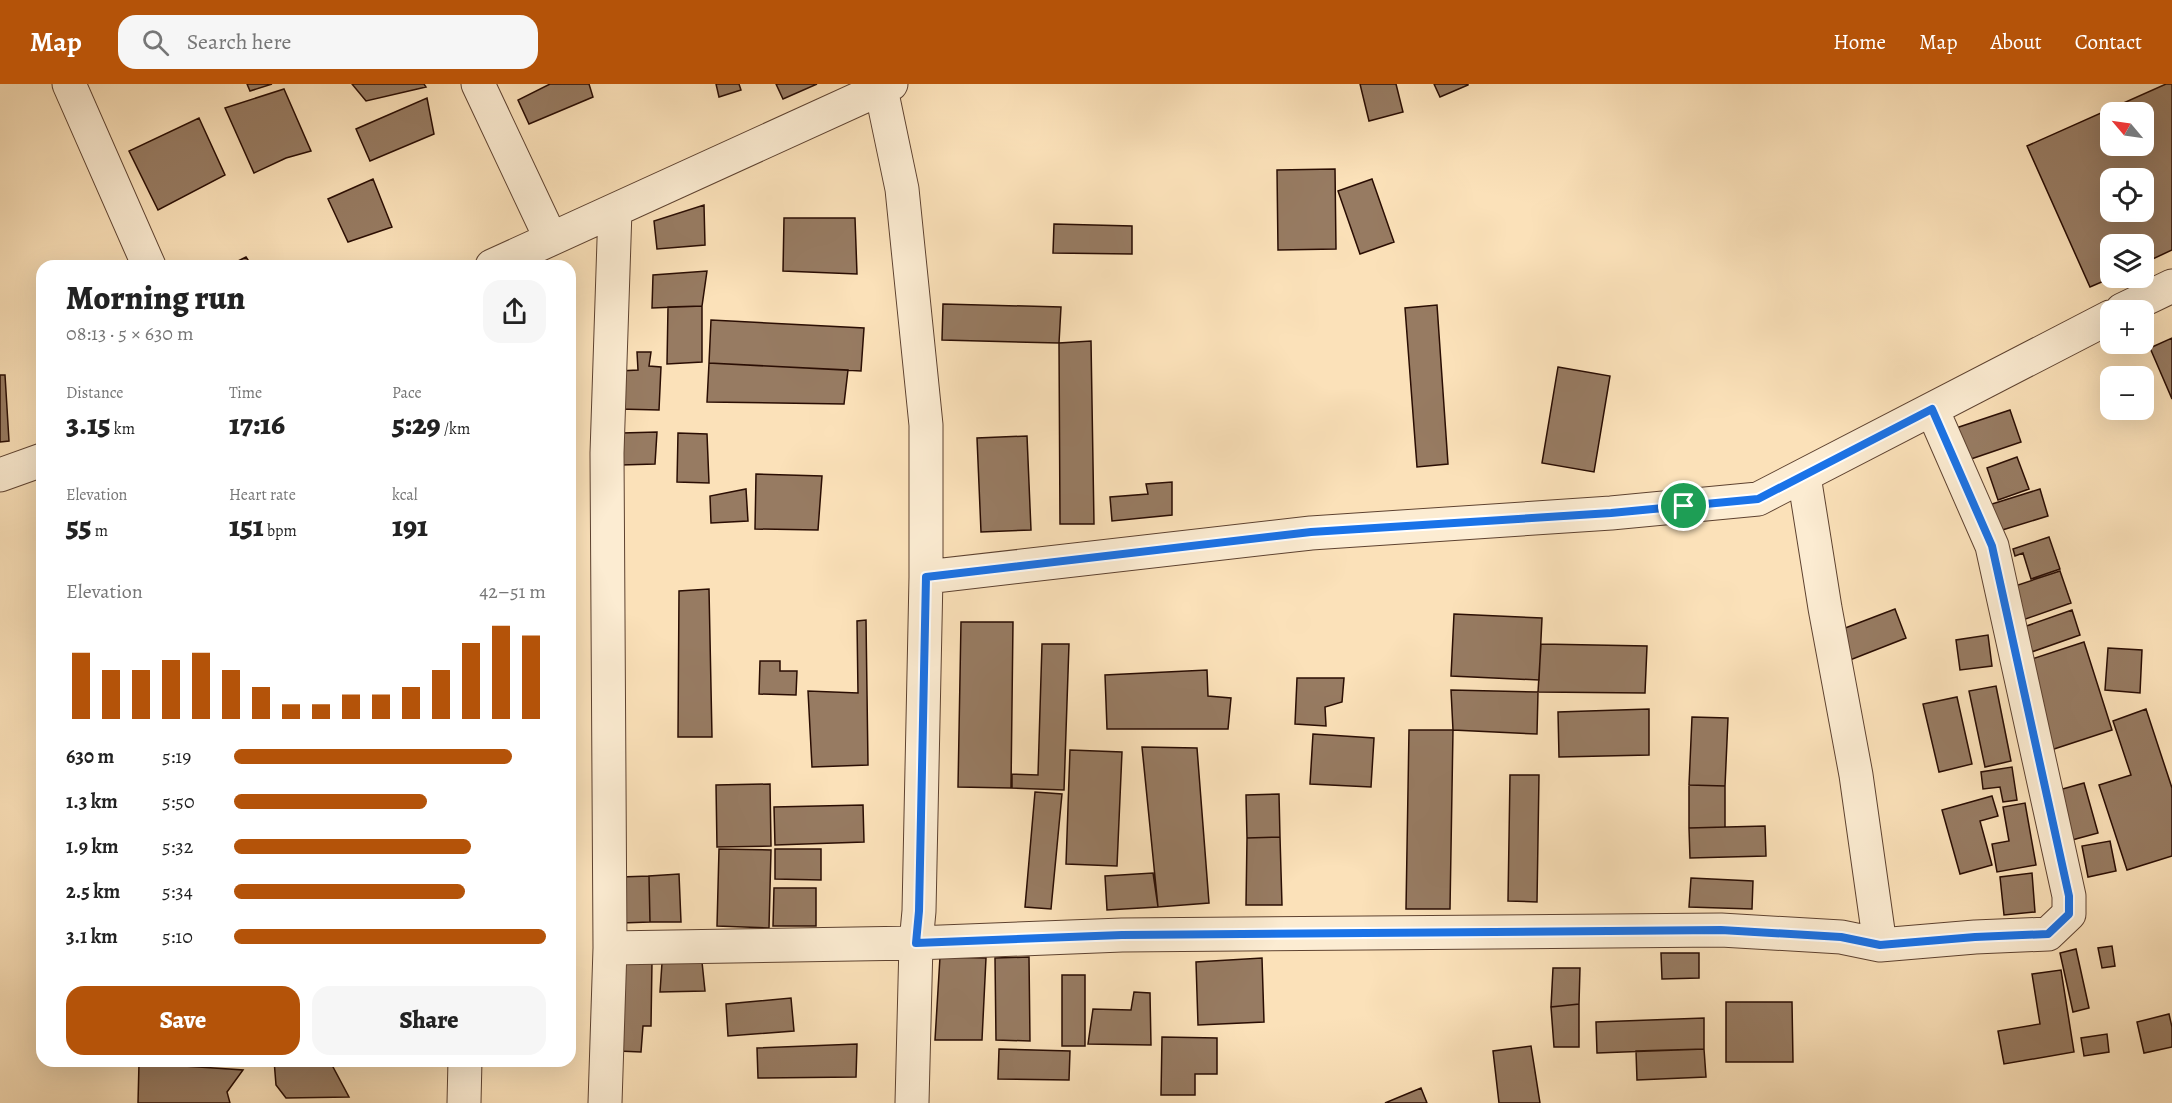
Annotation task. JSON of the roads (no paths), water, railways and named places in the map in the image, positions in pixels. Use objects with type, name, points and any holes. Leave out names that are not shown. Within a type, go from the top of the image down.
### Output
[{"type":"street","points":[[69,84],[146,260]]},
{"type":"street","points":[[478,84],[551,239]]},
{"type":"street","points":[[505,260],[884,85],[902,189],[926,425],[926,577],[919,911],[916,943],[912,1103]]},
{"type":"street","points":[[605,1103],[610,948],[607,453],[615,210]]},
{"type":"street","points":[[2143,300],[2172,286]]},
{"type":"street","points":[[926,577],[1311,532],[1611,513],[1758,499],[2100,322]]},
{"type":"street","points":[[610,948],[916,943],[1122,935],[1721,930],[1841,937],[1880,945],[2048,934],[2069,914],[2069,896],[1992,546],[1932,409]]},
{"type":"street","points":[[0,475],[36,462]]},
{"type":"street","points":[[1804,476],[1825,608],[1856,775],[1880,945]]},
{"type":"street","points":[[464,1103],[465,1067]]}]
